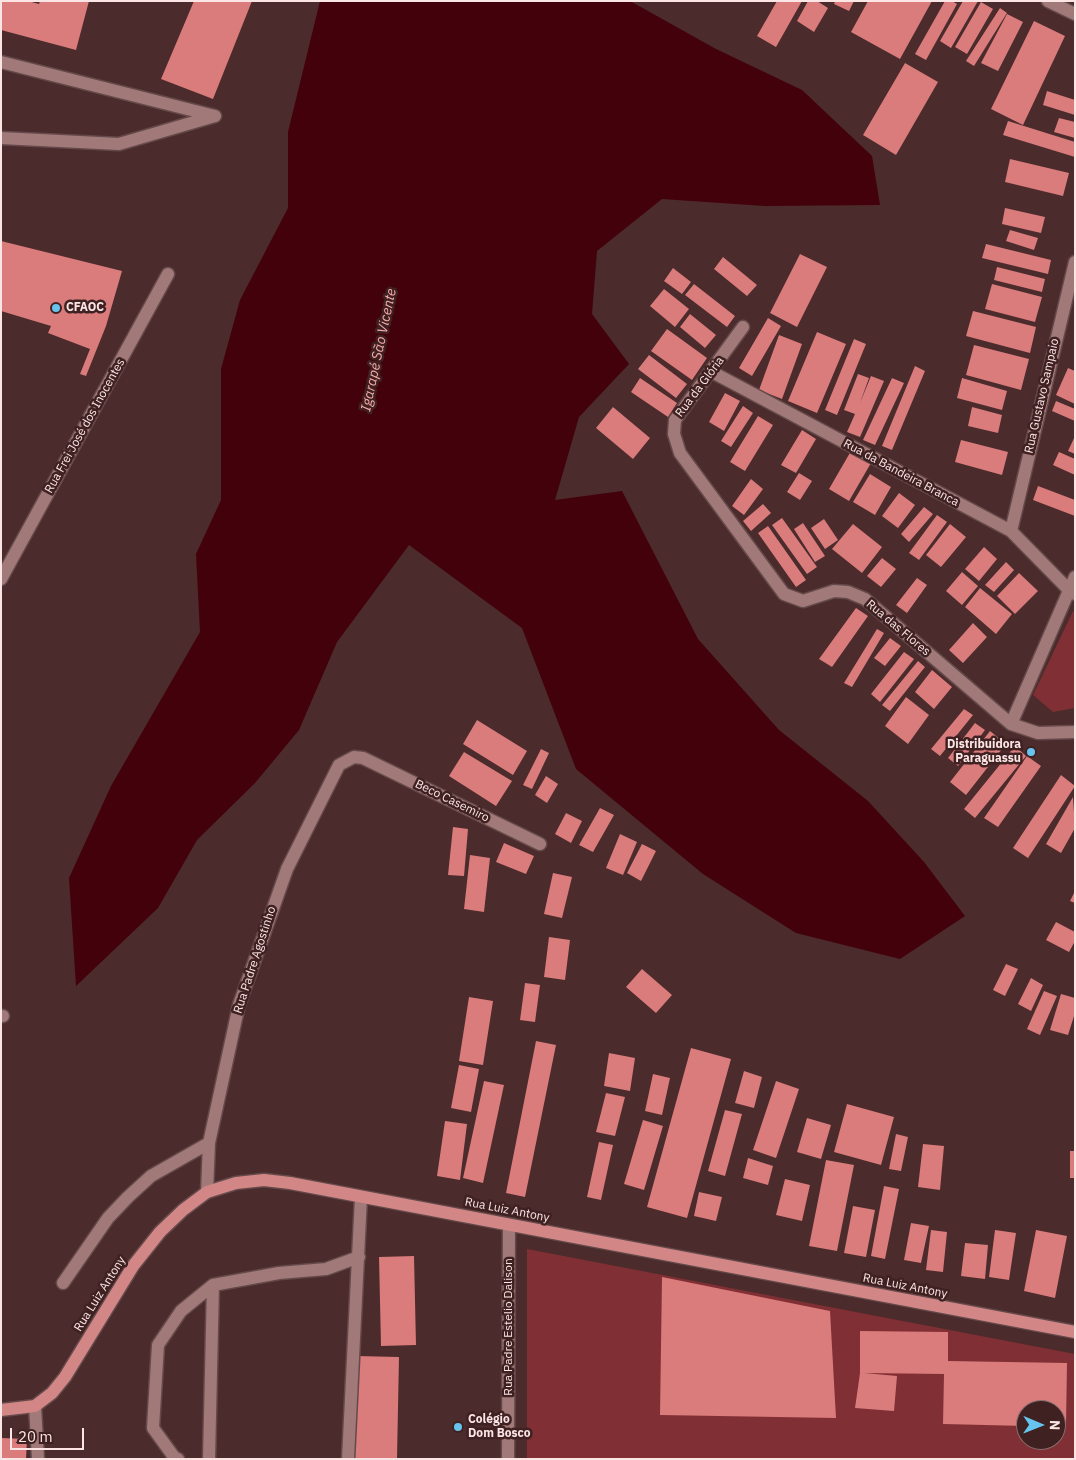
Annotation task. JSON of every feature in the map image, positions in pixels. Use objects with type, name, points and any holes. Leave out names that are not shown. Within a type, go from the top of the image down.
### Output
[{"type":"main road","name":"Rua Luiz Antony","points":[[35,1406],[52,1393],[65,1377],[133,1266],[160,1232],[182,1210],[207,1192],[236,1183],[264,1180],[1075,1332]]},
{"type":"main road","points":[[1,1410],[35,1406]]},
{"type":"street","points":[[1048,1],[1075,14]]},
{"type":"street","points":[[1,62],[215,116],[119,144],[1,138]]},
{"type":"street","name":"Rua Gustavo Sampaio","points":[[1011,531],[1075,262]]},
{"type":"street","name":"Rua Frei José dos Inocentes","points":[[1,579],[168,274]]},
{"type":"street","name":"Rua da Glória","points":[[680,453],[674,434],[674,420],[744,327]]},
{"type":"street","name":"Rua da Bandeira Branca","points":[[712,372],[1011,531],[1072,592]]},
{"type":"street","name":"Rua das Flores","points":[[680,453],[784,594],[803,600],[834,591],[848,592],[865,599],[1011,724],[1038,733],[1075,732]]},
{"type":"street","points":[[1011,724],[1072,592],[1075,577]]},
{"type":"street","name":"Rua Padre Agostinho","points":[[207,1192],[209,1143],[239,1005],[287,869],[339,765],[354,758],[363,758]]},
{"type":"street","name":"Beco Casemiro","points":[[363,758],[540,844]]},
{"type":"street","points":[[63,1283],[108,1218],[128,1197],[151,1176],[209,1143]]},
{"type":"street","points":[[348,1459],[362,1197]]},
{"type":"street","name":"Rua Padre Estelio Dalison","points":[[508,1459],[509,1225]]},
{"type":"street","points":[[178,1459],[174,1457],[153,1428],[158,1345],[181,1311],[213,1285],[279,1273],[326,1269],[359,1257]]},
{"type":"street","points":[[209,1459],[213,1285]]},
{"type":"street","points":[[35,1406],[38,1459]]},
{"type":"shaded area","points":[[1073,611],[1075,612],[1075,708],[1053,712],[1033,695]]},
{"type":"shaded area","points":[[527,1249],[1075,1354],[1075,1459],[527,1459]]},
{"type":"water","name":"Igarapé São Vicente","points":[[320,1],[630,1],[716,49],[802,90],[872,156],[880,205],[765,206],[662,199],[597,251],[592,314],[629,364],[579,417],[555,500],[622,491],[698,639],[779,730],[868,801],[924,862],[965,916],[900,959],[796,933],[703,874],[576,769],[522,628],[409,545],[337,642],[299,730],[255,783],[197,840],[158,908],[76,986],[69,878],[111,786],[200,632],[196,554],[221,500],[221,369],[240,300],[288,208],[288,132]]},
{"type":"building","points":[[1,1],[28,1],[39,4],[40,1],[89,1],[76,50],[1,30]]},
{"type":"building","points":[[194,1],[252,1],[213,99],[161,79]]},
{"type":"building","points":[[777,1],[802,1],[776,47],[757,36]]},
{"type":"building","points":[[808,1],[817,1],[828,8],[814,32],[797,21]]},
{"type":"building","points":[[835,1],[854,1],[849,11],[834,4]]},
{"type":"building","points":[[868,1],[932,1],[900,59],[851,32]]},
{"type":"building","points":[[945,1],[952,1],[957,4],[926,60],[915,54]]},
{"type":"building","points":[[963,1],[978,1],[951,48],[940,41]]},
{"type":"building","points":[[981,2],[993,9],[967,54],[955,47]]},
{"type":"building","points":[[1000,8],[1007,13],[974,66],[966,61]]},
{"type":"building","points":[[1007,14],[1023,22],[998,71],[981,63]]},
{"type":"building","points":[[1034,21],[1065,36],[1023,125],[991,109]]},
{"type":"building","points":[[905,63],[938,82],[896,155],[863,135]]},
{"type":"building","points":[[1047,91],[1075,100],[1075,115],[1043,105]]},
{"type":"building","points":[[1059,118],[1075,122],[1075,138],[1054,132]]},
{"type":"building","points":[[1008,121],[1075,142],[1075,157],[1003,135]]},
{"type":"building","points":[[1010,159],[1069,173],[1063,196],[1005,182]]},
{"type":"building","points":[[1005,208],[1045,217],[1041,233],[1002,224]]},
{"type":"building","points":[[1010,230],[1038,238],[1034,250],[1006,241]]},
{"type":"building","name":"CFAOC","points":[[1,241],[122,271],[106,326],[86,376],[80,374],[90,349],[48,333],[51,326],[1,311]]},
{"type":"building","points":[[986,244],[1051,260],[1048,274],[982,258]]},
{"type":"building","points":[[800,254],[827,267],[797,327],[770,313]]},
{"type":"building","points":[[723,257],[757,285],[747,296],[714,269]]},
{"type":"building","points":[[997,267],[1045,279],[1042,292],[994,280]]},
{"type":"building","points":[[673,268],[691,282],[682,294],[664,281]]},
{"type":"building","points":[[694,284],[735,316],[727,327],[685,295]]},
{"type":"building","points":[[992,284],[1042,297],[1035,322],[985,309]]},
{"type":"building","points":[[664,289],[689,309],[675,327],[650,306]]},
{"type":"building","points":[[973,311],[1036,327],[1030,353],[966,336]]},
{"type":"building","points":[[690,314],[716,335],[705,348],[680,327]]},
{"type":"building","points":[[768,318],[781,326],[752,376],[739,368]]},
{"type":"building","points":[[667,329],[707,358],[692,380],[651,351]]},
{"type":"building","points":[[817,332],[846,344],[817,413],[788,401]]},
{"type":"building","points":[[779,335],[802,344],[782,399],[759,390]]},
{"type":"building","points":[[854,339],[866,344],[837,415],[825,410]]},
{"type":"building","points":[[974,345],[1029,359],[1021,390],[966,375]]},
{"type":"building","points":[[649,355],[687,384],[676,398],[638,369]]},
{"type":"building","points":[[915,366],[925,371],[892,450],[882,446]]},
{"type":"building","points":[[1068,368],[1075,371],[1075,404],[1056,395]]},
{"type":"building","points":[[858,374],[869,378],[860,403],[871,376],[884,381],[860,437],[847,432],[855,414],[844,410]]},
{"type":"building","points":[[640,378],[677,403],[668,417],[631,392]]},
{"type":"building","points":[[892,378],[904,383],[875,445],[863,440]]},
{"type":"building","points":[[962,378],[1007,391],[1002,410],[957,398]]},
{"type":"building","points":[[725,393],[740,401],[724,431],[709,422]]},
{"type":"building","points":[[1056,401],[1075,409],[1075,421],[1052,411]]},
{"type":"building","points":[[743,406],[753,413],[731,447],[721,441]]},
{"type":"building","points":[[613,407],[650,438],[633,459],[596,428]]},
{"type":"building","points":[[972,407],[1002,415],[998,433],[968,426]]},
{"type":"building","points":[[758,416],[773,425],[745,471],[730,462]]},
{"type":"building","points":[[802,430],[816,439],[796,473],[781,465]]},
{"type":"building","points":[[1075,436],[1075,454],[1068,451]]},
{"type":"building","points":[[961,440],[1008,452],[1002,475],[955,462]]},
{"type":"building","points":[[851,451],[871,463],[849,501],[829,489]]},
{"type":"building","points":[[1059,452],[1075,459],[1075,475],[1053,465]]},
{"type":"building","points":[[799,473],[812,481],[800,500],[787,492]]},
{"type":"building","points":[[870,474],[891,487],[875,515],[853,502]]},
{"type":"building","points":[[751,479],[763,489],[744,515],[732,506]]},
{"type":"building","points":[[1038,486],[1075,500],[1075,516],[1033,500]]},
{"type":"building","points":[[899,493],[915,505],[898,528],[882,516]]},
{"type":"building","points":[[763,504],[771,513],[751,531],[743,521]]},
{"type":"building","points":[[924,507],[933,514],[909,542],[901,534]]},
{"type":"building","points":[[937,515],[947,522],[919,560],[909,553]]},
{"type":"building","points":[[782,518],[817,567],[807,574],[772,525]]},
{"type":"building","points":[[824,519],[838,540],[825,549],[811,528]]},
{"type":"building","points":[[803,523],[825,556],[815,562],[794,529]]},
{"type":"building","points":[[853,524],[882,547],[862,573],[832,549]]},
{"type":"building","points":[[950,524],[966,537],[941,567],[926,555]]},
{"type":"building","points":[[768,526],[806,580],[796,587],[758,533]]},
{"type":"building","points":[[984,547],[997,559],[979,581],[965,569]]},
{"type":"building","points":[[882,558],[896,569],[881,587],[867,576]]},
{"type":"building","points":[[1006,562],[1014,570],[994,592],[985,585]]},
{"type":"building","points":[[962,572],[978,586],[962,605],[946,591]]},
{"type":"building","points":[[1019,573],[1038,591],[1015,614],[997,596]]},
{"type":"building","points":[[917,578],[927,585],[907,613],[896,605]]},
{"type":"building","points":[[980,588],[1012,614],[996,634],[965,607]]},
{"type":"building","points":[[856,608],[868,616],[832,667],[819,659]]},
{"type":"building","points":[[973,623],[987,637],[963,663],[949,650]]},
{"type":"building","points":[[877,629],[884,633],[852,687],[844,683]]},
{"type":"building","points":[[890,638],[901,646],[885,666],[874,658]]},
{"type":"building","points":[[904,652],[914,659],[880,702],[871,694]]},
{"type":"building","points":[[918,661],[925,667],[890,711],[882,705]]},
{"type":"building","points":[[932,670],[952,687],[934,709],[915,692]]},
{"type":"building","points":[[906,697],[929,715],[908,744],[885,726]]},
{"type":"building","points":[[964,709],[973,715],[940,756],[931,749]]},
{"type":"building","points":[[477,720],[527,751],[513,775],[463,744]]},
{"type":"building","points":[[975,723],[985,730],[958,766],[948,758]]},
{"type":"building","points":[[990,731],[1006,744],[966,795],[950,782]]},
{"type":"building","points":[[1015,746],[1026,756],[975,818],[964,809]]},
{"type":"building","points":[[541,749],[549,753],[532,789],[523,785]]},
{"type":"building","points":[[464,752],[512,781],[496,806],[449,776]]},
{"type":"building","points":[[1027,756],[1041,766],[998,827],[984,818]]},
{"type":"building","points":[[1061,775],[1075,786],[1028,858],[1013,848]]},
{"type":"building","points":[[546,776],[558,784],[547,803],[535,795]]},
{"type":"building","points":[[1073,797],[1075,828],[1061,853],[1046,844]]},
{"type":"building","points":[[600,808],[614,815],[593,852],[579,845]]},
{"type":"building","points":[[566,813],[582,821],[571,843],[555,834]]},
{"type":"building","points":[[453,827],[468,829],[464,876],[448,875]]},
{"type":"building","points":[[620,834],[637,842],[623,875],[606,868]]},
{"type":"building","points":[[504,843],[534,856],[526,874],[496,862]]},
{"type":"building","points":[[642,844],[656,851],[641,881],[627,873]]},
{"type":"building","points":[[470,855],[490,858],[484,912],[464,909]]},
{"type":"building","points":[[553,873],[572,877],[562,918],[544,914]]},
{"type":"building","points":[[1075,891],[1075,903],[1070,901]]},
{"type":"building","points":[[1056,922],[1075,932],[1075,941],[1069,952],[1046,940]]},
{"type":"building","points":[[549,937],[570,940],[565,980],[544,977]]},
{"type":"building","points":[[1006,964],[1018,969],[1005,996],[993,990]]},
{"type":"building","points":[[642,969],[672,995],[656,1013],[626,987]]},
{"type":"building","points":[[1031,978],[1043,985],[1031,1011],[1018,1004]]},
{"type":"building","points":[[525,983],[540,985],[535,1022],[520,1020]]},
{"type":"building","points":[[1044,991],[1057,996],[1040,1035],[1027,1029]]},
{"type":"building","points":[[1061,994],[1075,998],[1075,1013],[1068,1035],[1050,1030]]},
{"type":"building","points":[[469,997],[493,1001],[483,1065],[459,1061]]},
{"type":"building","points":[[536,1041],[556,1045],[525,1197],[506,1193]]},
{"type":"building","points":[[691,1048],[731,1059],[687,1218],[647,1207]]},
{"type":"building","points":[[609,1053],[635,1058],[630,1091],[604,1086]]},
{"type":"building","points":[[459,1065],[479,1069],[471,1112],[451,1108]]},
{"type":"building","points":[[744,1071],[762,1077],[754,1108],[735,1103]]},
{"type":"building","points":[[653,1074],[670,1078],[662,1115],[645,1111]]},
{"type":"building","points":[[484,1081],[504,1085],[483,1183],[463,1178]]},
{"type":"building","points":[[776,1081],[799,1089],[776,1158],[753,1150]]},
{"type":"building","points":[[606,1093],[625,1097],[615,1136],[596,1132]]},
{"type":"building","points":[[847,1104],[894,1117],[881,1165],[834,1152]]},
{"type":"building","points":[[725,1110],[742,1114],[725,1176],[708,1171]]},
{"type":"building","points":[[807,1118],[831,1125],[821,1159],[797,1152]]},
{"type":"building","points":[[643,1120],[663,1126],[644,1190],[624,1184]]},
{"type":"building","points":[[445,1121],[467,1124],[460,1180],[437,1176]]},
{"type":"building","points":[[896,1134],[908,1137],[901,1171],[889,1169]]},
{"type":"building","points":[[599,1142],[613,1145],[601,1200],[587,1197]]},
{"type":"building","points":[[923,1144],[944,1146],[940,1190],[918,1187]]},
{"type":"building","points":[[1070,1151],[1075,1151],[1075,1178],[1070,1178]]},
{"type":"building","points":[[748,1158],[773,1166],[768,1185],[743,1178]]},
{"type":"building","points":[[826,1160],[854,1165],[837,1251],[809,1246]]},
{"type":"building","points":[[785,1179],[810,1185],[802,1221],[776,1215]]},
{"type":"building","points":[[884,1186],[899,1189],[885,1259],[871,1256]]},
{"type":"building","points":[[699,1192],[722,1197],[716,1221],[694,1216]]},
{"type":"building","points":[[853,1206],[875,1210],[866,1257],[844,1253]]},
{"type":"building","points":[[911,1223],[929,1226],[921,1263],[904,1260]]},
{"type":"building","points":[[931,1230],[947,1232],[943,1272],[926,1270]]},
{"type":"building","points":[[995,1230],[1016,1233],[1009,1280],[989,1277]]},
{"type":"building","points":[[1036,1230],[1067,1236],[1055,1298],[1024,1291]]},
{"type":"building","points":[[965,1243],[988,1245],[985,1279],[961,1276]]},
{"type":"building","points":[[414,1256],[416,1345],[381,1346],[379,1257]]},
{"type":"building","points":[[662,1277],[830,1311],[836,1418],[660,1415]]},
{"type":"building","points":[[860,1331],[948,1332],[948,1361],[1067,1363],[1066,1426],[1066,1400],[1016,1400],[1016,1426],[943,1424],[944,1374],[864,1373],[897,1376],[894,1411],[855,1408],[860,1373]]},
{"type":"building","points":[[356,1356],[399,1357],[397,1459],[354,1459]]},
{"type":"building","points":[[1,1438],[27,1439],[26,1459],[1,1459]]},
{"type":"place","name":"CFAOC","points":[[56,308]]},
{"type":"place","name":"Distribuidora Paraguassu","points":[[1031,752]]},
{"type":"place","name":"Colégio Dom Bosco","points":[[458,1427]]}]
